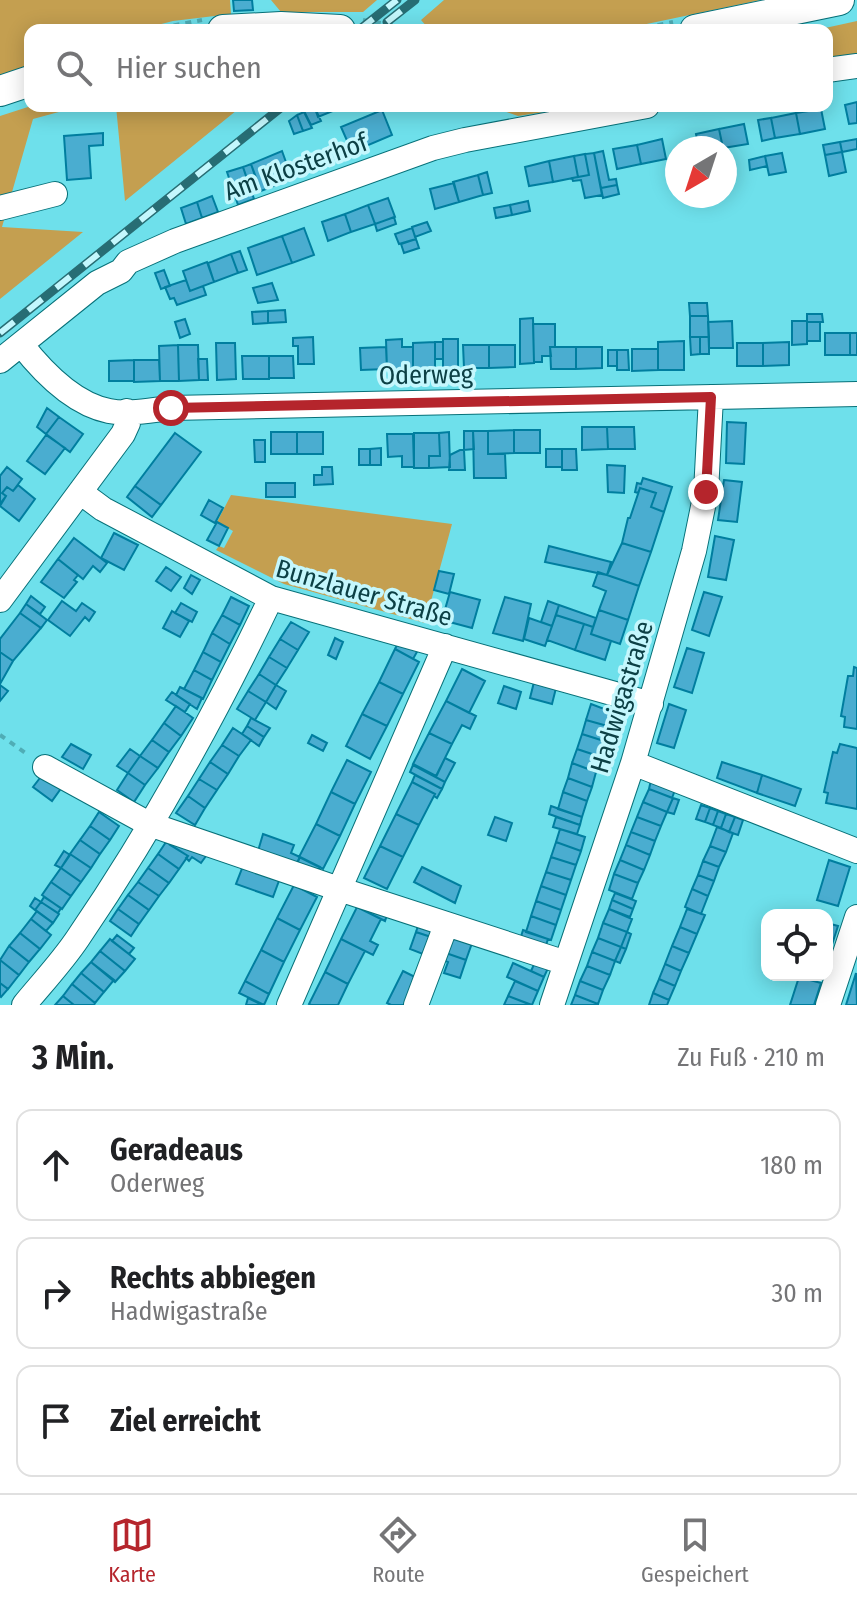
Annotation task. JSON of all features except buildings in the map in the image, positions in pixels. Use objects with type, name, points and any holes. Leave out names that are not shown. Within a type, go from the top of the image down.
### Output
[{"type":"main road","points":[[724,24],[839,0]]},
{"type":"main road","points":[[0,91],[24,83]]},
{"type":"street","points":[[833,69],[857,66]]},
{"type":"street","name":"Am Klosterhof","points":[[0,361],[97,283],[121,271],[128,262],[175,241],[433,148],[615,112]]},
{"type":"street","points":[[0,208],[55,194]]},
{"type":"street","name":"Oderweg","points":[[21,344],[50,376],[81,398],[110,412],[171,408],[857,394]]},
{"type":"street","name":"Hadwigastraße","points":[[552,1005],[633,763],[694,551],[706,492],[711,397]]},
{"type":"street","points":[[0,600],[123,434],[128,423],[127,411]]},
{"type":"street","name":"Bunzlauer Straße","points":[[80,492],[103,509],[271,598],[651,704]]},
{"type":"street","points":[[24,1005],[77,940],[149,824],[222,701],[271,598]]},
{"type":"street","points":[[289,1005],[445,646]]},
{"type":"street","points":[[633,763],[857,851]]},
{"type":"street","points":[[45,767],[149,824],[566,963]]},
{"type":"street","points":[[828,1005],[857,917]]},
{"type":"street","points":[[416,1005],[446,925]]},
{"type":"path","points":[[0,735],[45,767]]},
{"type":"shaded area","points":[[0,0],[230,0],[231,14],[161,24],[24,24],[24,67],[0,75]]},
{"type":"shaded area","points":[[271,0],[377,0],[363,12],[281,12]]},
{"type":"shaded area","points":[[444,0],[761,0],[647,24],[424,24],[421,20]]},
{"type":"shaded area","points":[[857,21],[857,57],[833,59],[833,26]]},
{"type":"shaded area","points":[[24,108],[24,112],[59,112],[33,119],[2,227],[83,232],[0,299],[0,116]]},
{"type":"shaded area","points":[[117,112],[235,112],[125,201]]},
{"type":"shaded area","points":[[507,112],[544,112],[518,116]]},
{"type":"shaded area","points":[[231,495],[452,524],[425,623],[284,584],[216,550],[219,546],[224,548],[233,531],[217,522]]},
{"type":"railway","points":[[367,24],[397,0]]},
{"type":"railway","points":[[387,22],[415,0]]},
{"type":"railway","points":[[0,333],[276,112]]},
{"type":"route","points":[[171,408],[711,397],[706,492]]}]
